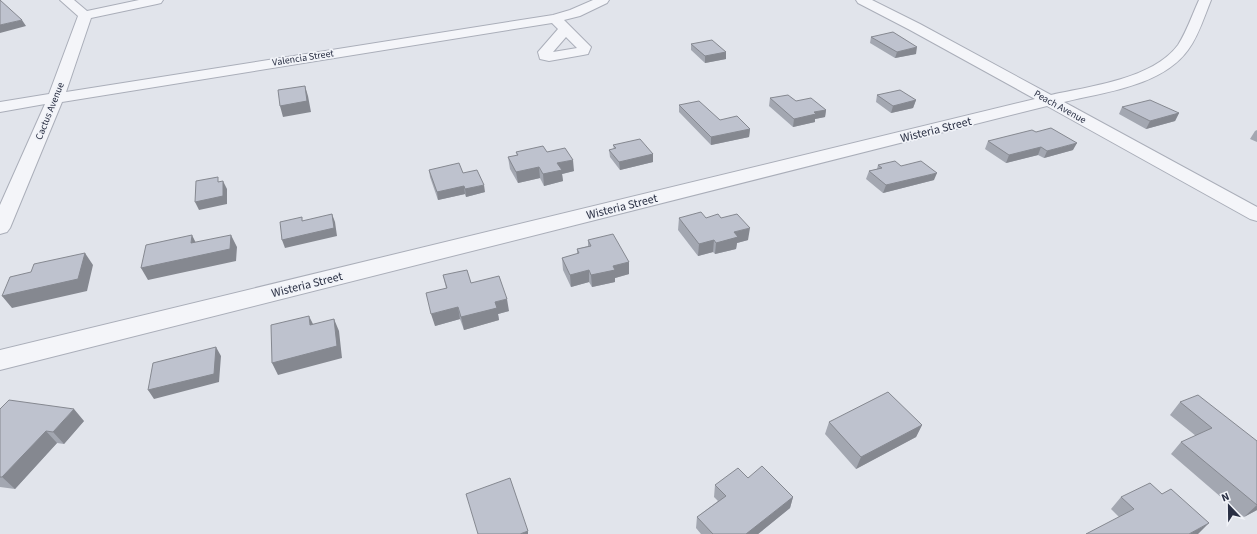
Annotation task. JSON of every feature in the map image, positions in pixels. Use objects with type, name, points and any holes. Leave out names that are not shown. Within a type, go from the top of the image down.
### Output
[{"type":"street","points":[[66,0],[85,15],[157,0]]},
{"type":"street","name":"Valencia Street","points":[[0,107],[326,54],[560,24],[575,13],[603,0]]},
{"type":"street","name":"Peach Avenue","points":[[862,0],[915,27],[1257,215]]},
{"type":"street","name":"Wisteria Street","points":[[0,360],[1051,102],[1138,79],[1172,60],[1186,43],[1205,0]]},
{"type":"street","name":"Cactus Avenue","points":[[0,228],[56,98],[85,15]]},
{"type":"building","points":[[0,0],[22,20],[0,25]]},
{"type":"building","points":[[893,32],[917,47],[897,52],[871,37]]},
{"type":"building","points":[[712,40],[726,52],[705,56],[691,44]]},
{"type":"building","points":[[305,86],[307,101],[280,106],[278,90]]},
{"type":"building","points":[[900,90],[916,100],[893,106],[877,95]]},
{"type":"building","points":[[788,95],[796,101],[811,98],[826,110],[814,112],[816,114],[794,119],[770,98]]},
{"type":"building","points":[[1150,100],[1179,113],[1150,121],[1122,107]]},
{"type":"building","points":[[699,101],[720,120],[737,116],[750,129],[711,137],[679,105]]},
{"type":"building","points":[[1051,128],[1077,143],[1047,151],[1041,147],[1009,155],[988,141],[1032,130],[1036,132]]},
{"type":"building","points":[[640,139],[653,154],[619,162],[609,150],[616,148],[613,145]]},
{"type":"building","points":[[543,146],[547,152],[565,148],[573,160],[557,163],[562,170],[543,174],[539,167],[516,172],[508,157],[518,155],[516,152]]},
{"type":"building","points":[[895,161],[901,166],[921,161],[937,173],[886,185],[869,171],[882,168],[878,165]]},
{"type":"building","points":[[459,163],[463,173],[477,170],[484,185],[465,189],[464,186],[437,192],[429,170]]},
{"type":"building","points":[[218,177],[218,182],[223,181],[223,196],[195,202],[196,181]]},
{"type":"building","points":[[701,212],[706,218],[718,214],[721,218],[737,214],[750,228],[734,232],[738,237],[716,243],[714,240],[699,244],[679,218]]},
{"type":"building","points":[[332,214],[334,228],[282,240],[280,222],[302,217],[302,221]]},
{"type":"building","points":[[613,234],[629,262],[613,266],[615,270],[591,275],[589,270],[570,275],[562,258],[579,253],[577,249],[591,246],[588,240]]},
{"type":"building","points":[[192,235],[191,243],[231,235],[230,249],[141,268],[146,245]]},
{"type":"building","points":[[85,253],[78,279],[2,296],[10,277],[31,272],[34,264]]},
{"type":"building","points":[[467,270],[471,283],[499,276],[507,299],[495,302],[497,308],[461,317],[458,307],[431,314],[426,293],[447,288],[443,275]]},
{"type":"building","points":[[309,316],[310,325],[334,319],[337,346],[272,363],[271,325]]},
{"type":"building","points":[[216,347],[214,374],[148,390],[153,363]]},
{"type":"building","points":[[888,392],[922,425],[861,457],[829,422]]},
{"type":"building","points":[[1198,395],[1257,441],[1257,505],[1181,442],[1212,428],[1180,402]]},
{"type":"building","points":[[9,400],[74,409],[53,432],[46,431],[2,477],[0,477],[0,409]]},
{"type":"building","points":[[762,466],[793,497],[746,534],[713,534],[697,517],[726,496],[715,485],[738,468],[748,478]]},
{"type":"building","points":[[510,478],[528,531],[520,534],[478,534],[466,494]]},
{"type":"building","points":[[1150,483],[1162,494],[1171,489],[1209,523],[1189,534],[1086,534],[1134,509],[1121,497]]}]
